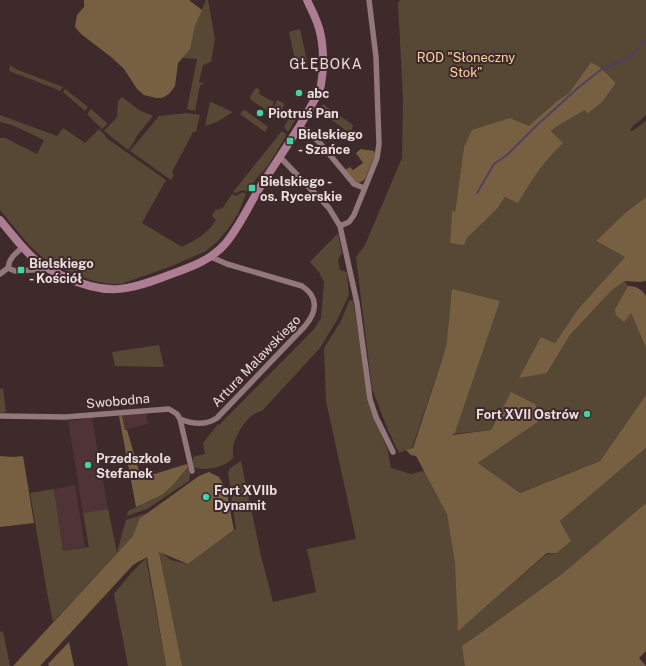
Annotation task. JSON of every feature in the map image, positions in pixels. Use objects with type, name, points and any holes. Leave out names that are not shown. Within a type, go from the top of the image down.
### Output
[{"type":"street","points":[[0,220],[32,257],[49,269],[79,283],[107,290],[130,288],[182,271],[219,251],[230,239],[261,185],[300,126],[317,97],[321,85],[323,62],[319,28],[307,0]]},
{"type":"street","points":[[340,226],[349,222],[354,215],[377,158],[379,144],[376,57],[369,0]]},
{"type":"street","points":[[300,126],[320,143],[354,184],[364,188]]},
{"type":"street","points":[[280,157],[329,208],[340,226],[357,303],[370,399],[376,417],[393,452]]},
{"type":"street","points":[[0,274],[8,268],[10,258],[23,247]]},
{"type":"street","name":"Artura Malawskiego","points":[[180,419],[198,424],[209,422],[217,418],[296,336],[313,315],[313,297],[302,286],[227,264],[211,256]]},
{"type":"street","points":[[27,270],[31,264],[32,257]]},
{"type":"street","points":[[8,268],[15,271],[49,269]]},
{"type":"street","name":"Swobodna","points":[[0,416],[65,417],[165,408],[174,411],[180,419]]},
{"type":"street","points":[[180,419],[192,471]]},
{"type":"shaded area","points":[[84,0],[189,0],[202,10],[195,26],[190,49],[178,63],[175,86],[169,94],[162,98],[144,95],[137,89],[124,69],[81,34],[75,27],[77,15],[84,7]]},
{"type":"shaded area","points":[[591,62],[601,68],[616,83],[603,101],[587,114],[585,110],[551,131],[563,143],[538,171],[518,203],[505,197],[497,209],[467,238],[464,245],[450,243],[452,210],[455,212],[464,147],[472,130],[510,118],[529,126],[556,102],[569,93]]},
{"type":"shaded area","points":[[361,149],[374,151],[375,155],[365,179],[358,183],[353,180],[345,170],[350,167],[353,170],[363,163],[356,153]]},
{"type":"shaded area","points":[[646,197],[646,281],[625,281],[612,290],[570,335],[547,373],[519,378],[541,337],[555,343],[578,309],[625,257],[596,241],[625,213]]},
{"type":"shaded area","points":[[628,286],[638,288],[643,291],[646,296],[646,348],[631,313],[624,322],[616,315],[615,309]]},
{"type":"shaded area","points":[[452,289],[500,301],[455,433],[452,435],[491,430],[511,392],[535,404],[542,419],[478,463],[520,493],[600,461],[646,395],[646,448],[560,521],[571,541],[557,553],[547,553],[458,631],[455,562],[447,514],[416,456],[411,455],[406,450],[413,448],[443,357],[447,341]]},
{"type":"shaded area","points":[[146,413],[148,424],[125,430],[122,415]]},
{"type":"shaded area","points":[[122,415],[125,430],[127,430],[141,478],[187,464],[188,467],[172,486],[162,495],[136,507],[119,416]]},
{"type":"shaded area","name":"Przedszkole Stefanek","points":[[92,418],[108,509],[83,513],[68,421]]},
{"type":"shaded area","points":[[0,456],[23,456],[34,523],[0,527]]},
{"type":"shaded area","points":[[209,472],[219,477],[226,489],[234,530],[188,564],[159,552],[182,666],[166,666],[147,557],[133,565],[40,666],[13,666],[133,536],[139,519],[199,476]]},
{"type":"shaded area","points":[[75,485],[85,547],[63,551],[54,489]]},
{"type":"shaded area","points":[[646,503],[646,651],[639,658],[646,666],[465,666],[462,646],[562,574]]},
{"type":"shaded area","points":[[69,642],[74,666],[49,666],[48,664]]},
{"type":"green space","points":[[206,0],[208,0],[215,39],[211,62],[203,65],[199,82],[205,84],[200,85],[195,111],[187,109],[197,59],[182,58],[190,46],[194,26]]},
{"type":"green space","name":"ROD \"Słoneczny Stok\"","points":[[400,0],[646,0],[646,40],[627,58],[601,68],[591,62],[569,93],[556,102],[529,127],[510,118],[464,147],[455,212],[452,210],[450,243],[467,238],[497,209],[505,197],[532,178],[546,159],[562,143],[551,131],[585,110],[586,113],[603,101],[616,83],[603,70],[628,59],[646,42],[646,115],[630,130],[632,131],[646,121],[646,197],[625,213],[596,241],[625,257],[578,309],[555,343],[541,337],[547,373],[570,335],[612,290],[625,281],[628,286],[615,309],[631,313],[646,348],[646,395],[600,461],[520,493],[478,463],[542,419],[511,393],[491,430],[452,434],[455,433],[500,301],[447,341],[412,448],[399,453],[372,389],[356,257],[365,245],[402,158],[403,99],[398,3]]},
{"type":"green space","points":[[300,29],[307,61],[296,64],[289,32]]},
{"type":"green space","points":[[10,65],[18,70],[63,87],[60,91],[9,71]]},
{"type":"green space","points":[[257,88],[260,90],[259,94],[274,102],[270,112],[251,100],[250,97]]},
{"type":"green space","points":[[65,89],[88,107],[85,111],[63,92]]},
{"type":"green space","points":[[122,97],[139,110],[153,116],[136,137],[128,150],[104,131],[117,117],[118,101]]},
{"type":"green space","points":[[277,100],[285,104],[275,115],[275,117],[272,113]]},
{"type":"green space","points":[[210,102],[233,112],[217,122],[205,126]]},
{"type":"green space","points":[[323,104],[353,125],[351,134],[319,111]]},
{"type":"green space","points":[[91,109],[107,123],[102,129],[87,114]]},
{"type":"green space","points":[[245,110],[268,127],[265,132],[240,114]]},
{"type":"green space","points":[[294,110],[298,110],[299,114],[288,132],[284,127]]},
{"type":"green space","points":[[187,113],[200,115],[196,132],[193,132],[172,172],[174,175],[171,180],[130,151],[159,116]]},
{"type":"green space","points":[[0,115],[57,136],[63,128],[85,143],[99,129],[106,136],[105,137],[166,180],[142,223],[182,247],[197,239],[209,229],[216,220],[212,216],[216,209],[222,209],[232,194],[236,196],[243,192],[246,194],[238,214],[228,229],[218,241],[206,251],[172,266],[121,284],[110,284],[94,281],[71,273],[45,260],[29,245],[0,210],[0,138],[5,138],[37,154],[44,140],[12,125],[0,122]]},
{"type":"green space","points":[[282,131],[286,134],[286,136],[267,167],[256,179],[248,192],[243,190],[236,193],[233,192]]},
{"type":"green space","points":[[338,233],[342,253],[338,260],[340,270],[347,272],[349,295],[337,320],[320,348],[262,411],[252,416],[243,425],[236,437],[233,448],[233,458],[230,461],[215,468],[209,469],[194,467],[193,457],[205,454],[203,443],[218,424],[219,425],[314,329],[321,318],[324,282],[319,272],[310,262]]},
{"type":"green space","points":[[353,300],[370,407],[388,451],[391,468],[411,474],[436,468],[443,486],[469,621],[547,554],[557,553],[571,541],[560,521],[646,448],[646,503],[562,574],[470,640],[470,666],[181,666],[159,551],[171,560],[188,564],[236,529],[228,473],[230,468],[241,461],[261,556],[273,602],[316,592],[307,549],[356,539],[326,401],[324,348],[341,321],[349,301]]},
{"type":"green space","points":[[159,345],[164,367],[115,366],[112,352]]},
{"type":"green space","points":[[3,388],[6,412],[0,413],[0,389]]},
{"type":"green space","points":[[188,467],[190,475],[189,481],[147,509],[127,516],[128,511],[162,495],[172,486]]},
{"type":"green space","points":[[54,489],[63,551],[89,547],[83,513],[108,509],[117,552],[126,520],[147,513],[139,519],[133,536],[53,622],[30,493]]},
{"type":"green space","points":[[146,558],[166,666],[128,666],[114,594]]},
{"type":"green space","points":[[3,631],[10,666],[0,666],[0,632]]},
{"type":"waterway","points":[[477,193],[494,164],[507,155],[579,87],[602,69],[626,59],[635,53],[646,41]]},
{"type":"place","name":"abc","points":[[299,93]]},
{"type":"place","name":"Piotruś Pan","points":[[260,113]]},
{"type":"place","name":"Bielskiego - Szańce","points":[[290,141]]},
{"type":"place","name":"Bielskiego - os. Rycerskie","points":[[252,188]]},
{"type":"place","name":"Bielskiego - Kościół","points":[[21,270]]},
{"type":"place","name":"Fort XVII Ostrów","points":[[587,414]]},
{"type":"place","name":"Przedszkole Stefanek","points":[[88,465]]},
{"type":"place","name":"Fort XVIIb Dynamit","points":[[206,497]]},
{"type":"district","name":"GŁĘBOKA","points":[[326,64]]}]
